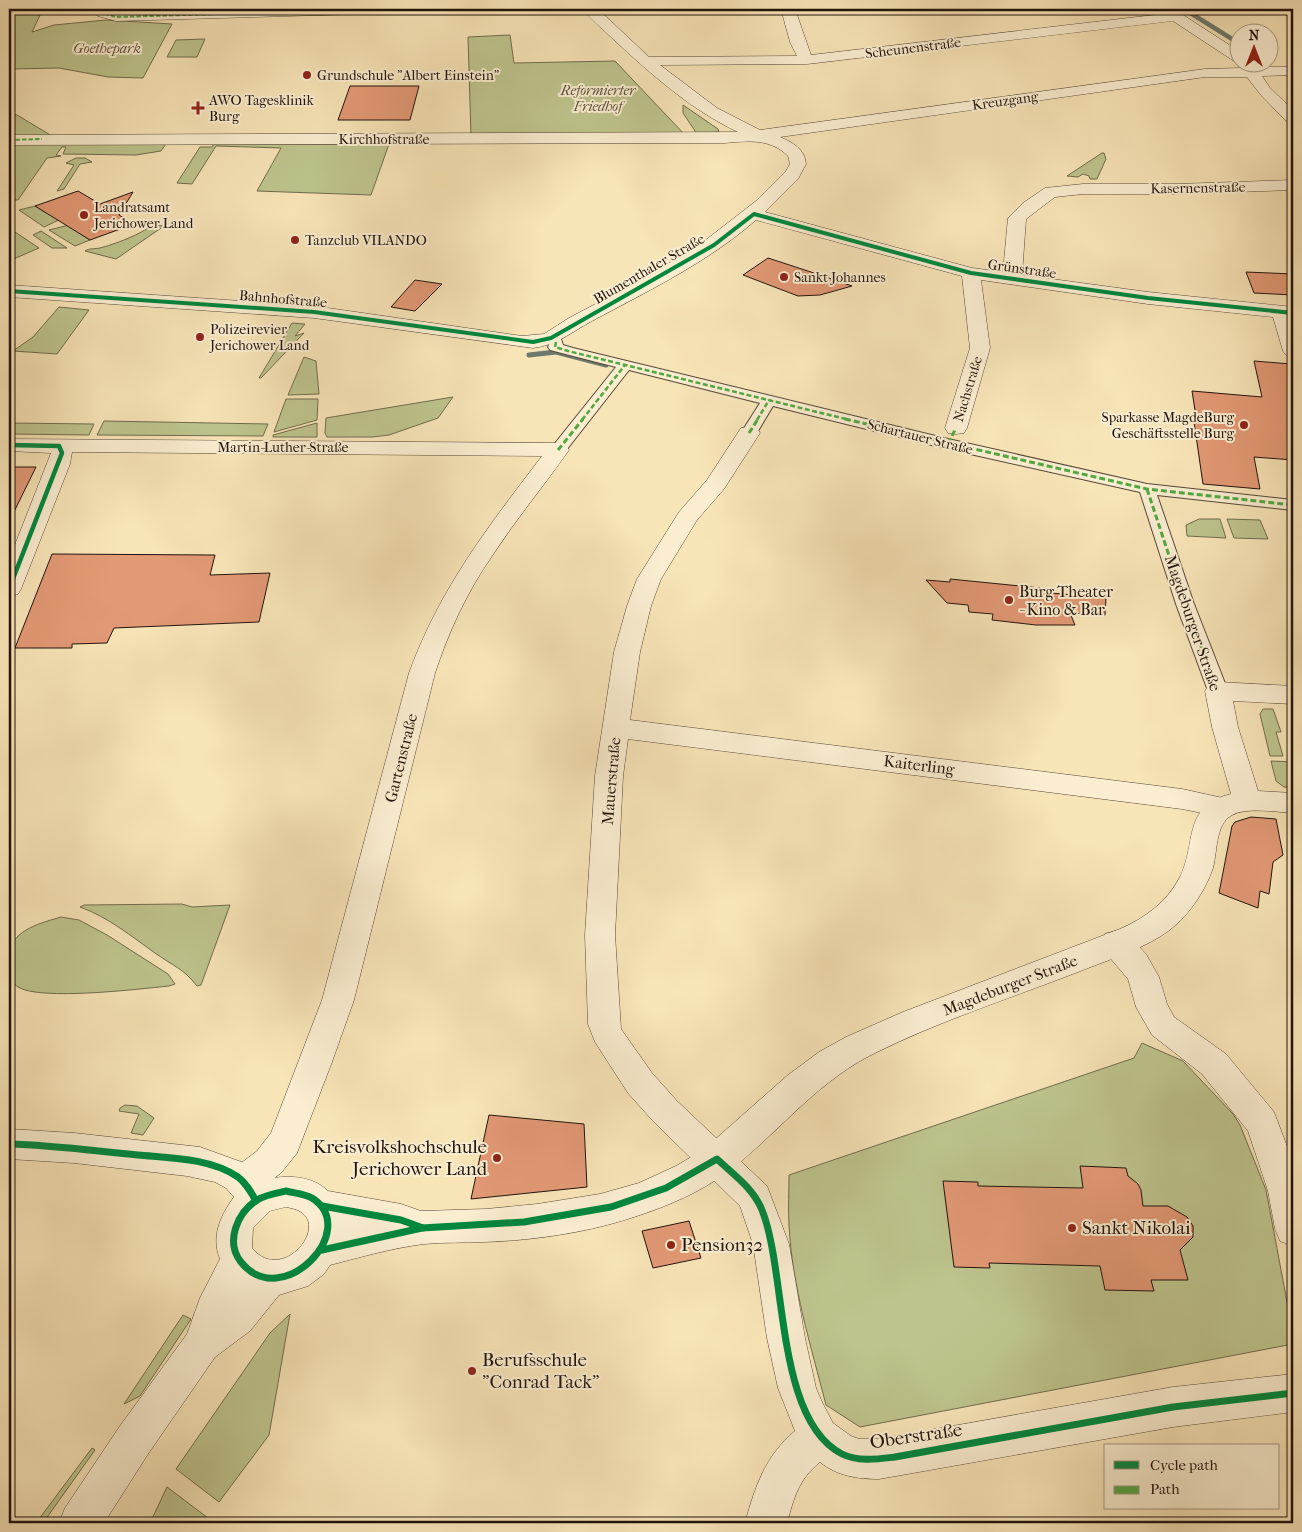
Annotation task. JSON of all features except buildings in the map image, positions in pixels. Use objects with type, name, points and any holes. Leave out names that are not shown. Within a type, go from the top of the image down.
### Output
[{"type":"street","points":[[100,9],[103,13],[116,17],[392,9]]},
{"type":"street","name":"Blumenthaler Straße","points":[[554,340],[714,245],[754,214],[792,175],[799,162],[790,149],[730,122],[694,101],[590,9]]},
{"type":"street","points":[[788,9],[795,27],[798,47],[807,60]]},
{"type":"street","points":[[1171,12],[1230,52]]},
{"type":"street","name":"Scheunenstraße","points":[[648,61],[807,60],[1171,12]]},
{"type":"street","name":"Kreuzgang","points":[[760,135],[979,110],[1230,70]]},
{"type":"street","points":[[1252,72],[1265,91],[1293,119]]},
{"type":"street","name":"Kirchhofstraße","points":[[9,140],[681,139],[760,135]]},
{"type":"street","name":"Kasernenstraße","points":[[1012,280],[1015,226],[1021,213],[1051,192],[1103,188],[1177,189],[1293,185]]},
{"type":"street","name":"Grünstraße","points":[[754,214],[972,273],[1157,299],[1287,313]]},
{"type":"street","name":"Nachstraße","points":[[952,436],[980,348],[972,273]]},
{"type":"street","name":"Bahnhofstraße","points":[[9,291],[314,312],[504,338],[522,343],[554,340]]},
{"type":"street","points":[[1287,313],[1293,351]]},
{"type":"street","name":"Schartauer Straße","points":[[554,340],[555,347],[625,365],[769,400],[952,436],[1147,489],[1293,505]]},
{"type":"street","name":"Gartenstraße","points":[[250,1191],[285,1142],[338,1000],[422,673],[439,624],[473,563],[625,365]]},
{"type":"street","name":"Mauerstraße","points":[[717,1159],[665,1111],[646,1090],[621,1058],[606,1032],[603,1013],[600,935],[610,776],[627,652],[649,579],[687,517],[716,484],[769,400]]},
{"type":"street","name":"Martin-Luther-Straße","points":[[9,445],[519,448],[558,450]]},
{"type":"street","points":[[9,589],[59,464],[62,453],[59,446]]},
{"type":"street","name":"Magdeburger Straße","points":[[322,1250],[423,1228],[494,1224],[584,1214],[638,1200],[661,1191],[698,1173],[717,1159],[802,1084],[829,1063],[860,1045],[1116,943],[1155,925],[1175,907],[1198,870],[1208,822],[1213,814],[1234,805],[1218,691],[1185,604],[1147,489]]},
{"type":"street","points":[[1218,691],[1293,695]]},
{"type":"street","name":"Kaiterling","points":[[616,728],[1234,805],[1293,803]]},
{"type":"street","points":[[1116,943],[1135,963],[1143,977],[1152,1007],[1163,1026],[1214,1064],[1262,1122],[1286,1191],[1293,1229]]},
{"type":"street","points":[[9,1144],[82,1147],[177,1160],[209,1166],[235,1175],[250,1191],[271,1194],[286,1191],[300,1192],[313,1197],[322,1206],[327,1216],[328,1227],[327,1238],[322,1250],[312,1261],[300,1270],[286,1276],[270,1278],[258,1276],[238,1262],[233,1250],[233,1236],[250,1191]]},
{"type":"street","name":"Oberstraße","points":[[717,1159],[755,1197],[771,1244],[786,1338],[797,1388],[807,1414],[819,1437],[840,1453],[859,1459],[879,1459],[1173,1407],[1293,1392]]},
{"type":"street","name":"Magdeburger Straße","points":[[322,1206],[400,1220],[423,1228]]},
{"type":"street","points":[[80,1523],[134,1440],[202,1344],[213,1310],[238,1262]]},
{"type":"street","points":[[202,1344],[237,1318],[270,1278]]},
{"type":"street","points":[[766,1523],[780,1478],[796,1456],[819,1437]]},
{"type":"green space","name":"Goethepark","points":[[9,9],[43,9],[32,32],[54,25],[106,20],[172,24],[143,78],[108,77],[59,68],[9,69]]},
{"type":"green space","points":[[116,9],[227,9],[118,14],[107,11]]},
{"type":"green space","points":[[227,9],[252,9],[246,12],[226,13]]},
{"type":"green space","name":"Reformierter Friedhof","points":[[510,35],[514,63],[615,61],[685,135],[471,136],[468,37]]},
{"type":"green space","points":[[205,39],[197,57],[167,57],[176,40]]},
{"type":"green space","points":[[683,105],[718,129],[719,132],[697,134],[683,113]]},
{"type":"green space","points":[[9,113],[17,115],[52,136],[9,138]]},
{"type":"green space","points":[[9,143],[166,144],[161,151],[136,155],[63,154],[66,147],[62,147],[56,155],[61,156],[47,158],[18,200],[14,200],[10,205],[13,207],[9,208]]},
{"type":"green space","points":[[214,144],[389,144],[371,195],[257,191],[281,148],[216,146],[192,184],[177,183],[200,147],[212,147]]},
{"type":"green space","points":[[1104,153],[1106,159],[1097,179],[1090,179],[1089,176],[1083,174],[1078,177],[1067,176]]},
{"type":"green space","points":[[76,158],[85,158],[92,162],[80,164],[64,189],[57,191],[74,165],[66,163]]},
{"type":"green space","points":[[35,206],[46,213],[52,211],[63,218],[44,227],[19,210]]},
{"type":"green space","points":[[73,224],[79,233],[90,240],[75,246],[49,230]]},
{"type":"green space","points":[[151,225],[164,226],[116,259],[85,251],[105,247],[127,239]]},
{"type":"green space","points":[[9,228],[39,248],[9,261]]},
{"type":"green space","points":[[41,231],[67,248],[52,248],[33,235]]},
{"type":"green space","points":[[59,307],[89,310],[57,354],[13,351],[33,337]]},
{"type":"green space","points":[[292,323],[305,324],[295,336],[304,333],[259,378]]},
{"type":"green space","points":[[304,357],[316,361],[319,394],[288,395]]},
{"type":"green space","points":[[453,397],[438,418],[389,435],[327,437],[325,433],[326,418]]},
{"type":"green space","points":[[286,399],[318,399],[317,420],[274,432]]},
{"type":"green space","points":[[104,421],[268,424],[263,436],[97,435]]},
{"type":"green space","points":[[9,423],[94,424],[89,435],[9,434]]},
{"type":"green space","points":[[317,423],[317,437],[273,437],[273,435]]},
{"type":"green space","points":[[1199,519],[1220,519],[1226,538],[1187,536],[1186,525]]},
{"type":"green space","points":[[1227,519],[1260,520],[1268,539],[1234,538]]},
{"type":"green space","points":[[1263,709],[1273,709],[1281,732],[1276,732],[1283,756],[1270,756],[1260,714]]},
{"type":"green space","points":[[1271,761],[1293,762],[1293,788],[1284,787],[1276,781]]},
{"type":"green space","points":[[182,904],[192,907],[230,905],[201,985],[197,986],[182,971],[119,927],[80,907],[84,905]]},
{"type":"green space","points":[[61,917],[79,920],[107,935],[168,974],[175,984],[68,994],[30,991],[18,987],[14,984],[8,971],[8,956],[12,943],[30,928]]},
{"type":"green space","points":[[1142,1043],[1183,1061],[1233,1114],[1240,1125],[1266,1190],[1293,1334],[1293,1344],[860,1427],[826,1405],[803,1316],[794,1271],[789,1225],[789,1175],[1134,1058]]},
{"type":"green space","points":[[125,1105],[137,1106],[154,1118],[143,1135],[131,1133],[139,1114],[119,1111]]},
{"type":"green space","points":[[290,1314],[269,1435],[219,1502],[176,1469],[270,1333]]},
{"type":"green space","points":[[183,1315],[191,1319],[140,1396],[124,1404]]},
{"type":"green space","points":[[92,1448],[95,1450],[43,1523],[36,1523]]},
{"type":"green space","points":[[167,1487],[208,1518],[204,1523],[150,1523]]},
{"type":"waterway","points":[[1184,9],[1230,38]]},
{"type":"waterway","points":[[529,355],[556,352],[606,365]]},
{"type":"marked path","points":[[100,9],[103,13],[116,17],[392,9]]},
{"type":"marked path","points":[[9,140],[42,139]]},
{"type":"marked path","points":[[556,342],[555,347],[568,351],[948,444],[1147,489],[1293,505]]},
{"type":"marked path","points":[[558,450],[625,365]]},
{"type":"marked path","points":[[749,433],[769,400]]},
{"type":"marked path","points":[[948,444],[956,428]]},
{"type":"marked path","points":[[1147,489],[1185,604],[1218,691]]},
{"type":"cycle path","points":[[9,291],[314,312],[533,342],[551,338],[714,245],[754,214],[971,273],[1148,298],[1293,313]]},
{"type":"cycle path","points":[[9,445],[59,446],[62,453],[9,589]]},
{"type":"cycle path","points":[[9,1144],[41,1145],[200,1163],[224,1170],[239,1177],[256,1201]]},
{"type":"cycle path","points":[[322,1250],[422,1228],[485,1226],[524,1222],[611,1207],[666,1188],[692,1175],[717,1159],[752,1192],[763,1212],[770,1240],[786,1341],[792,1370],[801,1398],[811,1423],[825,1442],[842,1454],[862,1459],[895,1457],[1173,1407],[1293,1393]]},
{"type":"cycle path","points":[[286,1191],[311,1198],[325,1211],[328,1228],[323,1246],[311,1262],[295,1274],[275,1279],[255,1274],[245,1267],[238,1258],[233,1238],[240,1217],[257,1200],[271,1194],[286,1191]]},
{"type":"cycle path","points":[[322,1206],[401,1220],[423,1228]]},
{"type":"place","name":"Grundschule \"Albert Einstein\"","points":[[307,75]]},
{"type":"place","name":"AWO Tagesklinik Burg","points":[[198,108]]},
{"type":"place","name":"Landratsamt Jerichower Land","points":[[84,215]]},
{"type":"place","name":"Tanzclub VILANDO","points":[[295,240]]},
{"type":"place","name":"Sankt Johannes","points":[[784,277]]},
{"type":"place","name":"Polizeirevier Jerichower Land","points":[[200,337]]},
{"type":"place","name":"Sparkasse MagdeBurg Geschäftsstelle Burg","points":[[1244,425]]},
{"type":"place","name":"Burg Theater - Kino & Bar","points":[[1009,600]]},
{"type":"place","name":"Kreisvolkshochschule Jerichower Land","points":[[497,1158]]},
{"type":"place","name":"Sankt Nikolai","points":[[1072,1228]]},
{"type":"place","name":"Pension32","points":[[671,1245]]},
{"type":"place","name":"Berufsschule \"Conrad Tack\"","points":[[472,1371]]}]
